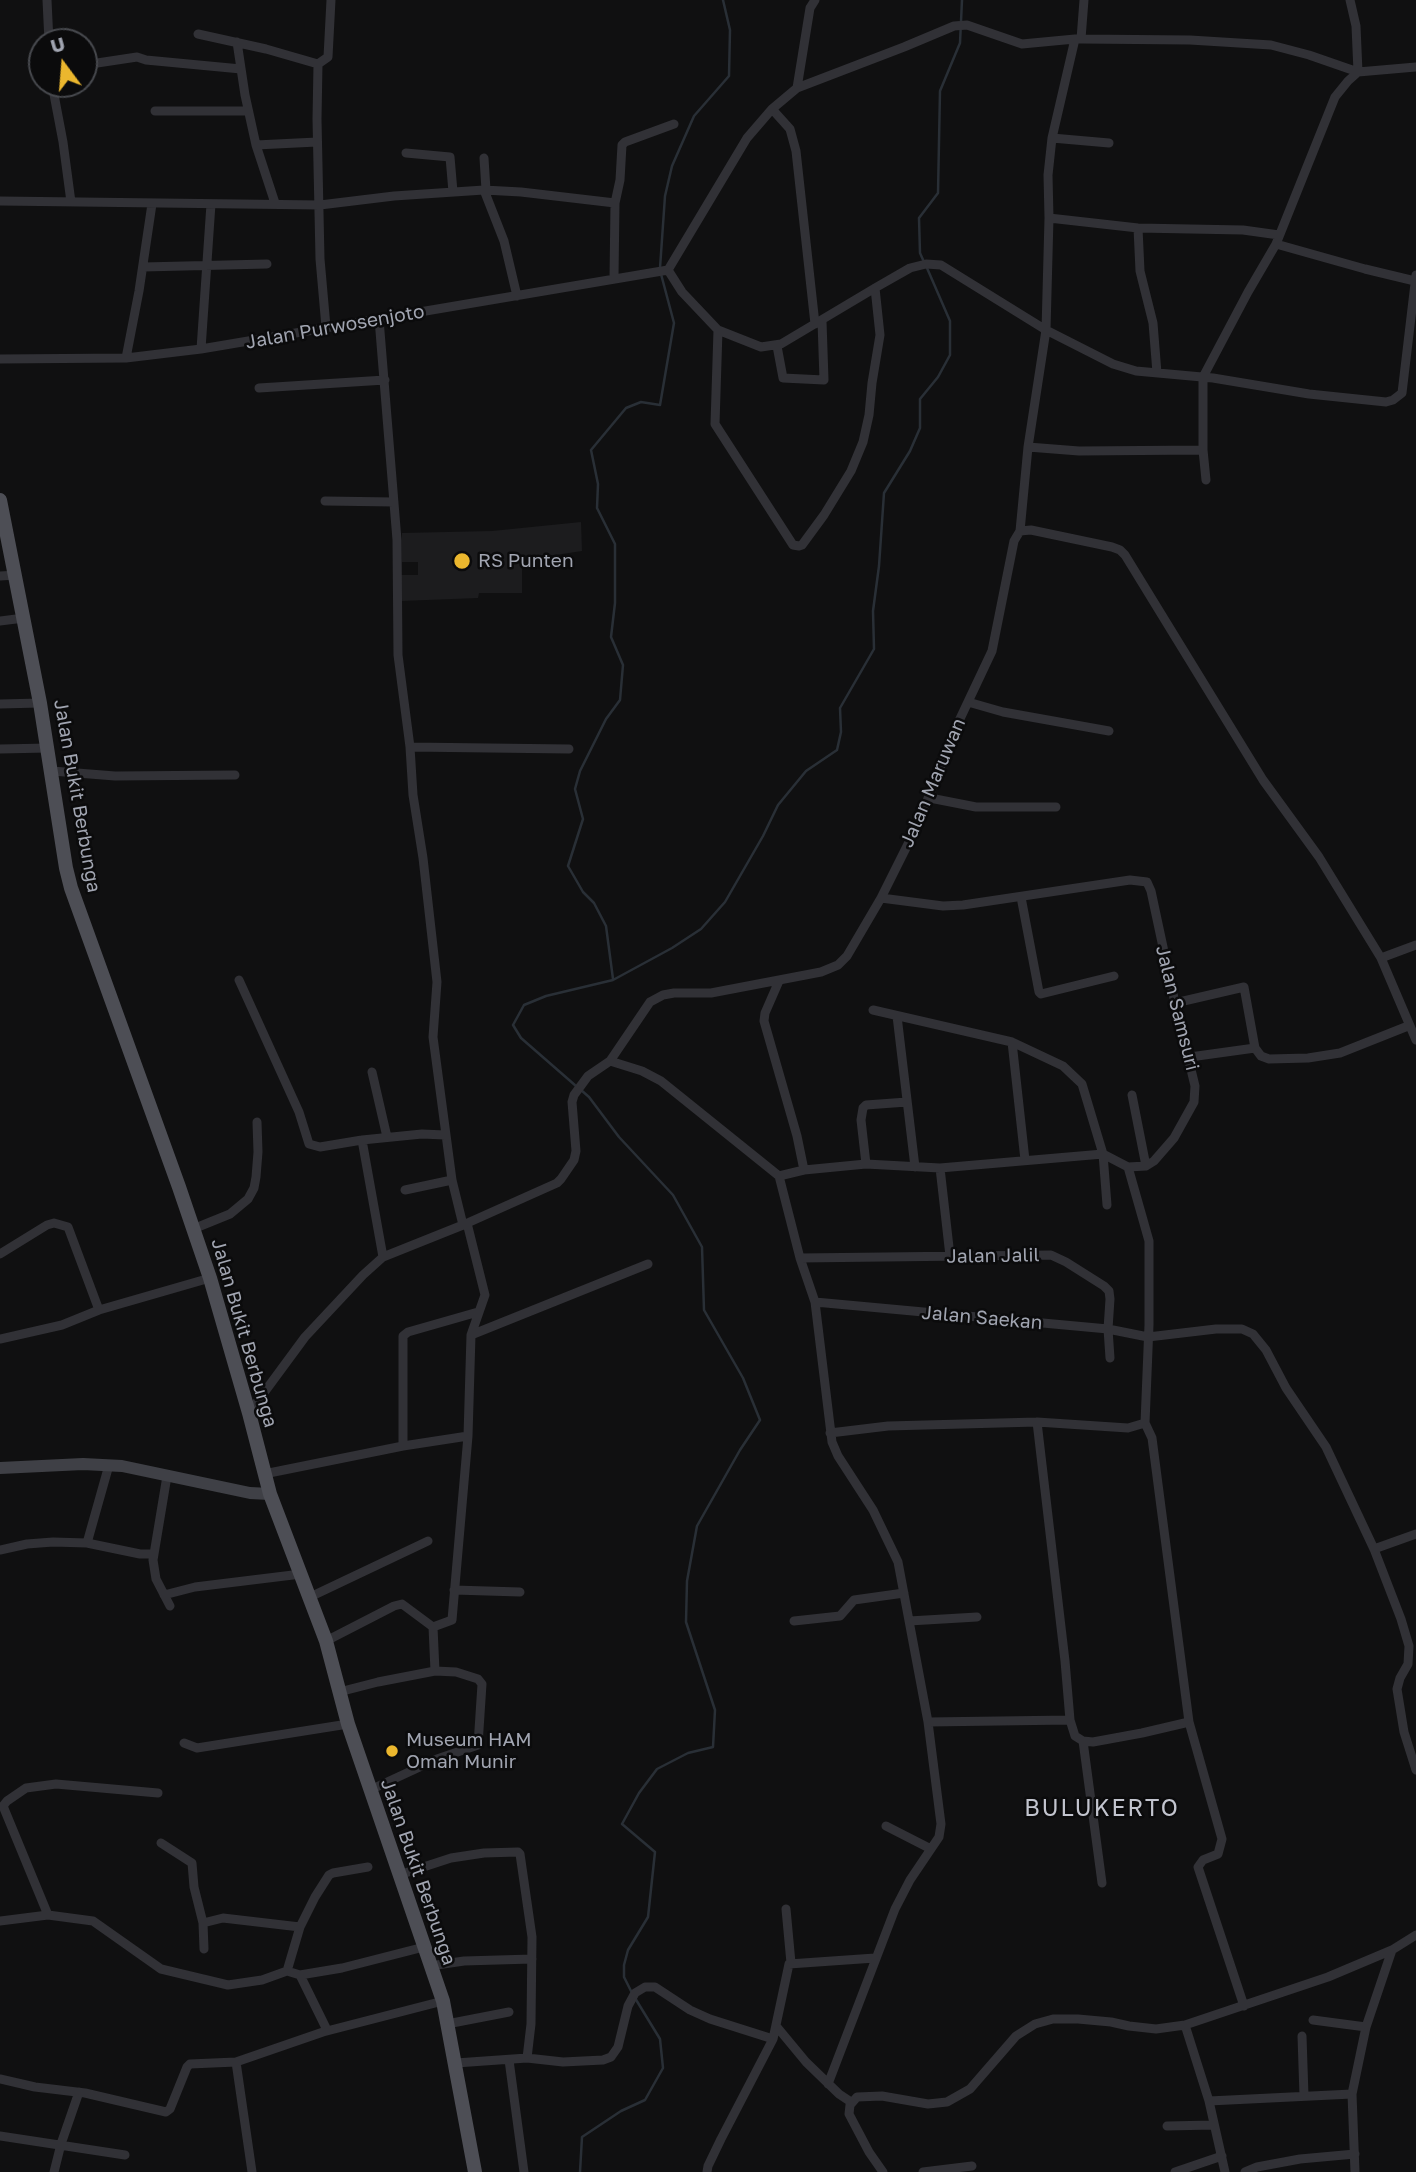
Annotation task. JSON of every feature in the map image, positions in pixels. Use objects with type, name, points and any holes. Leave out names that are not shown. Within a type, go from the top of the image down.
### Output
[{"type":"main road","name":"Jalan Bukit Berbunga","points":[[0,500],[40,703],[71,888],[194,1229],[249,1413],[270,1494],[326,1641],[348,1724],[443,2001],[475,2172]]},
{"type":"street","points":[[47,0],[48,28]]},
{"type":"street","points":[[318,64],[328,57],[331,0]]},
{"type":"street","points":[[797,88],[810,8],[815,0]]},
{"type":"street","name":"Jalan Maruwan","points":[[383,1257],[557,1183],[567,1173],[576,1151],[572,1102],[574,1095],[588,1076],[610,1061],[645,1007],[663,995],[711,993],[821,972],[838,965],[847,956],[881,898],[930,797],[958,723],[992,651],[1014,541],[1020,531],[1028,447],[1046,330],[1048,175],[1052,138],[1078,39],[1084,0]]},
{"type":"street","points":[[1206,480],[1203,450],[1203,377],[1277,239],[1335,97],[1357,72],[1356,26],[1350,0]]},
{"type":"street","points":[[1049,218],[1138,228],[1243,230],[1365,269],[1415,278],[1402,393],[1386,402],[1360,401],[1203,377],[1136,371],[1113,364],[1046,330],[940,265],[926,264],[910,268],[777,345],[761,347],[718,330],[682,292],[666,270],[747,138],[772,109],[797,88],[954,26],[967,25],[1022,44],[1078,39],[1191,40],[1271,45],[1357,72],[1416,67]]},
{"type":"street","points":[[198,34],[318,64]]},
{"type":"street","points":[[237,42],[256,145],[275,203]]},
{"type":"street","points":[[98,63],[137,57],[241,69]]},
{"type":"street","points":[[318,64],[320,259],[326,327]]},
{"type":"street","points":[[55,98],[71,202]]},
{"type":"street","points":[[772,109],[790,129],[796,151],[824,380],[783,378],[777,345]]},
{"type":"street","points":[[155,111],[248,111]]},
{"type":"street","points":[[614,278],[615,203],[623,143],[674,124]]},
{"type":"street","points":[[1052,138],[1109,144]]},
{"type":"street","points":[[256,145],[317,142]]},
{"type":"street","points":[[406,153],[450,157],[453,192]]},
{"type":"street","points":[[484,158],[485,190],[504,241],[517,296]]},
{"type":"street","points":[[0,201],[320,205],[485,190],[615,203]]},
{"type":"street","points":[[126,358],[152,204]]},
{"type":"street","points":[[201,349],[211,204]]},
{"type":"street","points":[[1138,228],[1140,271],[1153,323],[1157,373]]},
{"type":"street","points":[[143,267],[267,264]]},
{"type":"street","name":"Jalan Purwosenjoto","points":[[0,359],[126,358],[201,349],[666,270]]},
{"type":"street","points":[[718,330],[715,424],[793,545],[799,546],[817,525],[844,482],[863,442],[880,342],[875,288]]},
{"type":"street","points":[[379,319],[397,540],[398,655],[410,747],[412,795],[423,857],[437,982],[433,1037],[452,1180],[485,1292],[471,1335],[468,1436],[452,1620],[433,1627]]},
{"type":"street","points":[[259,388],[385,380]]},
{"type":"street","points":[[1028,447],[1079,451],[1203,450]]},
{"type":"street","points":[[325,501],[394,502]]},
{"type":"street","points":[[1020,531],[1031,530],[1112,547],[1125,555],[1264,780],[1319,857],[1381,958],[1416,1040]]},
{"type":"street","points":[[0,576],[16,575]]},
{"type":"street","points":[[0,621],[24,618]]},
{"type":"street","points":[[968,702],[1003,712],[1109,731]]},
{"type":"street","points":[[0,704],[40,703]]},
{"type":"street","points":[[410,747],[569,749]]},
{"type":"street","points":[[0,749],[48,748]]},
{"type":"street","points":[[52,771],[115,776],[235,775]]},
{"type":"street","points":[[930,797],[976,807],[1056,807]]},
{"type":"street","name":"Jalan Samsuri","points":[[881,898],[943,905],[1021,897],[1130,880],[1147,882],[1195,1086],[1194,1102],[1174,1138],[1154,1161],[1146,1166]]},
{"type":"street","points":[[1021,897],[1041,994],[1114,976]]},
{"type":"street","points":[[1381,958],[1416,945]]},
{"type":"street","points":[[239,980],[299,1112],[309,1144],[320,1147],[362,1139],[422,1134],[445,1135]]},
{"type":"street","points":[[779,981],[765,1013],[765,1026],[804,1170]]},
{"type":"street","points":[[1175,1003],[1244,987],[1255,1048],[1264,1058],[1307,1058],[1340,1053],[1409,1026]]},
{"type":"street","points":[[873,1010],[1012,1042],[1063,1066],[1082,1084],[1103,1154],[1107,1205]]},
{"type":"street","points":[[897,1016],[915,1167]]},
{"type":"street","points":[[1012,1042],[1025,1160]]},
{"type":"street","points":[[1190,1057],[1255,1048]]},
{"type":"street","points":[[610,1061],[642,1071],[661,1082],[779,1176],[800,1258],[815,1302],[830,1433],[838,1456],[873,1510],[895,1553],[904,1593],[928,1722],[941,1824],[939,1837],[910,1880],[895,1909],[828,2084]]},
{"type":"street","points":[[372,1072],[387,1138]]},
{"type":"street","points":[[779,1176],[804,1170],[866,1164],[940,1168],[1103,1154],[1128,1167],[1146,1166],[1132,1095]]},
{"type":"street","points":[[866,1164],[861,1121],[863,1108],[866,1105],[907,1102]]},
{"type":"street","points":[[194,1229],[230,1213],[247,1199],[254,1188],[258,1152],[257,1122]]},
{"type":"street","points":[[249,1413],[305,1338],[383,1257],[362,1139]]},
{"type":"street","points":[[1128,1167],[1149,1239],[1145,1423],[1152,1438],[1189,1722],[1222,1839],[1218,1854],[1203,1860],[1198,1867],[1244,2006]]},
{"type":"street","points":[[940,1168],[950,1256]]},
{"type":"street","points":[[405,1190],[452,1180]]},
{"type":"street","points":[[0,1254],[47,1225],[54,1223],[68,1227],[99,1310]]},
{"type":"street","name":"Jalan Jalil","points":[[800,1258],[1057,1257],[1109,1291],[1110,1358]]},
{"type":"street","points":[[471,1335],[648,1264]]},
{"type":"street","points":[[0,1339],[62,1325],[99,1310],[210,1278]]},
{"type":"street","name":"Jalan Saekan","points":[[815,1302],[1108,1329],[1148,1337],[1223,1328],[1242,1329],[1253,1334],[1266,1350],[1286,1388],[1326,1447],[1374,1549],[1401,1619],[1409,1646],[1408,1664],[1397,1689],[1404,1732],[1416,1770]]},
{"type":"street","points":[[404,1446],[403,1336],[408,1332],[478,1312]]},
{"type":"street","points":[[830,1433],[888,1426],[1037,1422],[1129,1428],[1145,1423]]},
{"type":"street","points":[[1037,1422],[1070,1720],[1075,1736],[1083,1741],[1093,1742],[1189,1722]]},
{"type":"street","points":[[264,1475],[404,1446],[468,1436]]},
{"type":"street","points":[[87,1543],[108,1465]]},
{"type":"street","points":[[0,1468],[108,1465],[250,1493],[270,1494]]},
{"type":"street","points":[[167,1476],[153,1554],[156,1579],[170,1606]]},
{"type":"street","points":[[1374,1549],[1416,1534]]},
{"type":"street","points":[[310,1597],[428,1541]]},
{"type":"street","points":[[0,1550],[53,1542],[87,1543],[153,1554]]},
{"type":"street","points":[[164,1595],[195,1587],[301,1574]]},
{"type":"street","points":[[454,1590],[520,1592]]},
{"type":"street","points":[[794,1621],[840,1616],[854,1600],[904,1593]]},
{"type":"street","points":[[326,1641],[402,1604],[433,1627]]},
{"type":"street","points":[[909,1621],[977,1617]]},
{"type":"street","points":[[433,1627],[435,1671]]},
{"type":"street","points":[[339,1692],[435,1671],[456,1672],[482,1682],[479,1744],[438,1759],[370,1790]]},
{"type":"street","points":[[928,1722],[1070,1720]]},
{"type":"street","points":[[184,1743],[197,1748],[348,1724]]},
{"type":"street","points":[[1083,1741],[1102,1883]]},
{"type":"street","points":[[48,1915],[1,1806],[18,1792],[41,1784],[158,1793]]},
{"type":"street","points":[[886,1826],[931,1849]]},
{"type":"street","points":[[161,1843],[192,1863],[196,1898],[203,1923],[204,1950]]},
{"type":"street","points":[[399,1875],[451,1858],[484,1853],[519,1853],[532,1937],[531,2024],[527,2058]]},
{"type":"street","points":[[287,1971],[300,1927],[331,1873],[368,1867]]},
{"type":"street","points":[[707,2172],[721,2139],[773,2039],[788,1966],[791,1964],[786,1909]]},
{"type":"street","points":[[0,1922],[48,1915],[93,1921],[161,1969],[228,1985],[262,1980],[287,1971],[300,1975],[342,1968],[424,1947]]},
{"type":"street","points":[[203,1923],[223,1918],[300,1927]]},
{"type":"street","points":[[883,2172],[849,2115],[851,2102],[858,2097],[882,2096],[929,2104],[947,2102],[970,2089],[1016,2036],[1035,2024],[1053,2019],[1111,2022],[1156,2029],[1185,2025],[1328,1977],[1392,1950],[1416,1936]]},
{"type":"street","points":[[1355,2172],[1352,2094],[1366,2027],[1392,1950]]},
{"type":"street","points":[[791,1964],[875,1958]]},
{"type":"street","points":[[430,1966],[464,1961],[532,1959]]},
{"type":"street","points":[[300,1975],[327,2030]]},
{"type":"street","points":[[456,2063],[527,2058],[563,2062],[594,2061],[611,2057],[618,2047],[633,1996],[645,1987],[655,1987],[690,2010],[710,2019],[773,2039]]},
{"type":"street","points":[[0,2079],[35,2087],[79,2092],[166,2112],[170,2109],[188,2066],[196,2063],[236,2062],[327,2030],[443,2001]]},
{"type":"street","points":[[447,2024],[509,2012]]},
{"type":"street","points":[[1313,2020],[1366,2027]]},
{"type":"street","points":[[1185,2025],[1209,2101],[1225,2172]]},
{"type":"street","points":[[776,2028],[828,2084],[851,2102]]},
{"type":"street","points":[[1302,2036],[1304,2096]]},
{"type":"street","points":[[509,2060],[524,2172]]},
{"type":"street","points":[[236,2062],[252,2172]]},
{"type":"street","points":[[54,2172],[79,2092]]},
{"type":"street","points":[[1209,2101],[1352,2094]]},
{"type":"street","points":[[1167,2126],[1213,2125]]},
{"type":"street","points":[[0,2136],[125,2155]]},
{"type":"street","points":[[1245,2172],[1257,2167],[1300,2159],[1355,2154]]},
{"type":"street","points":[[1175,2172],[1222,2156]]},
{"type":"street","points":[[923,2172],[972,2166]]},
{"type":"shaded area","name":"RS Punten","points":[[581,522],[582,551],[522,560],[522,593],[479,593],[478,598],[401,601],[401,575],[418,575],[418,562],[402,562],[402,533],[492,531]]},
{"type":"waterway","points":[[660,268],[665,196],[672,166],[694,116],[729,76],[730,30],[723,0]]},
{"type":"waterway","points":[[924,262],[920,253],[919,218],[938,193],[940,91],[960,43],[962,0]]},
{"type":"waterway","points":[[576,1086],[521,1038],[513,1025],[524,1005],[546,996],[613,980],[701,929],[725,902],[778,805],[806,771],[837,750],[841,732],[840,708],[874,649],[873,611],[884,493],[910,451],[920,428],[920,399],[938,377],[950,355],[950,321],[927,268]]},
{"type":"waterway","points":[[613,979],[606,926],[594,903],[583,892],[568,866],[583,819],[575,789],[580,771],[606,719],[620,700],[623,665],[611,637],[615,603],[615,544],[597,508],[598,484],[591,450],[626,408],[641,402],[660,405],[674,323],[661,274]]},
{"type":"waterway","points":[[581,1090],[619,1137],[673,1195],[702,1247],[704,1310],[743,1378],[760,1420],[697,1526],[687,1581],[686,1622],[715,1710],[713,1747],[688,1753],[657,1769],[639,1793],[622,1824],[655,1852],[648,1917],[628,1950],[624,1965],[624,1977],[632,1993]]},
{"type":"waterway","points":[[580,2172],[582,2137],[621,2111],[645,2100],[663,2068],[660,2039],[635,1998]]},
{"type":"place","name":"RS Punten","points":[[462,561]]},
{"type":"place","name":"Museum HAM Omah Munir","points":[[392,1751]]},
{"type":"district","name":"BULUKERTO","points":[[1102,1809]]}]
